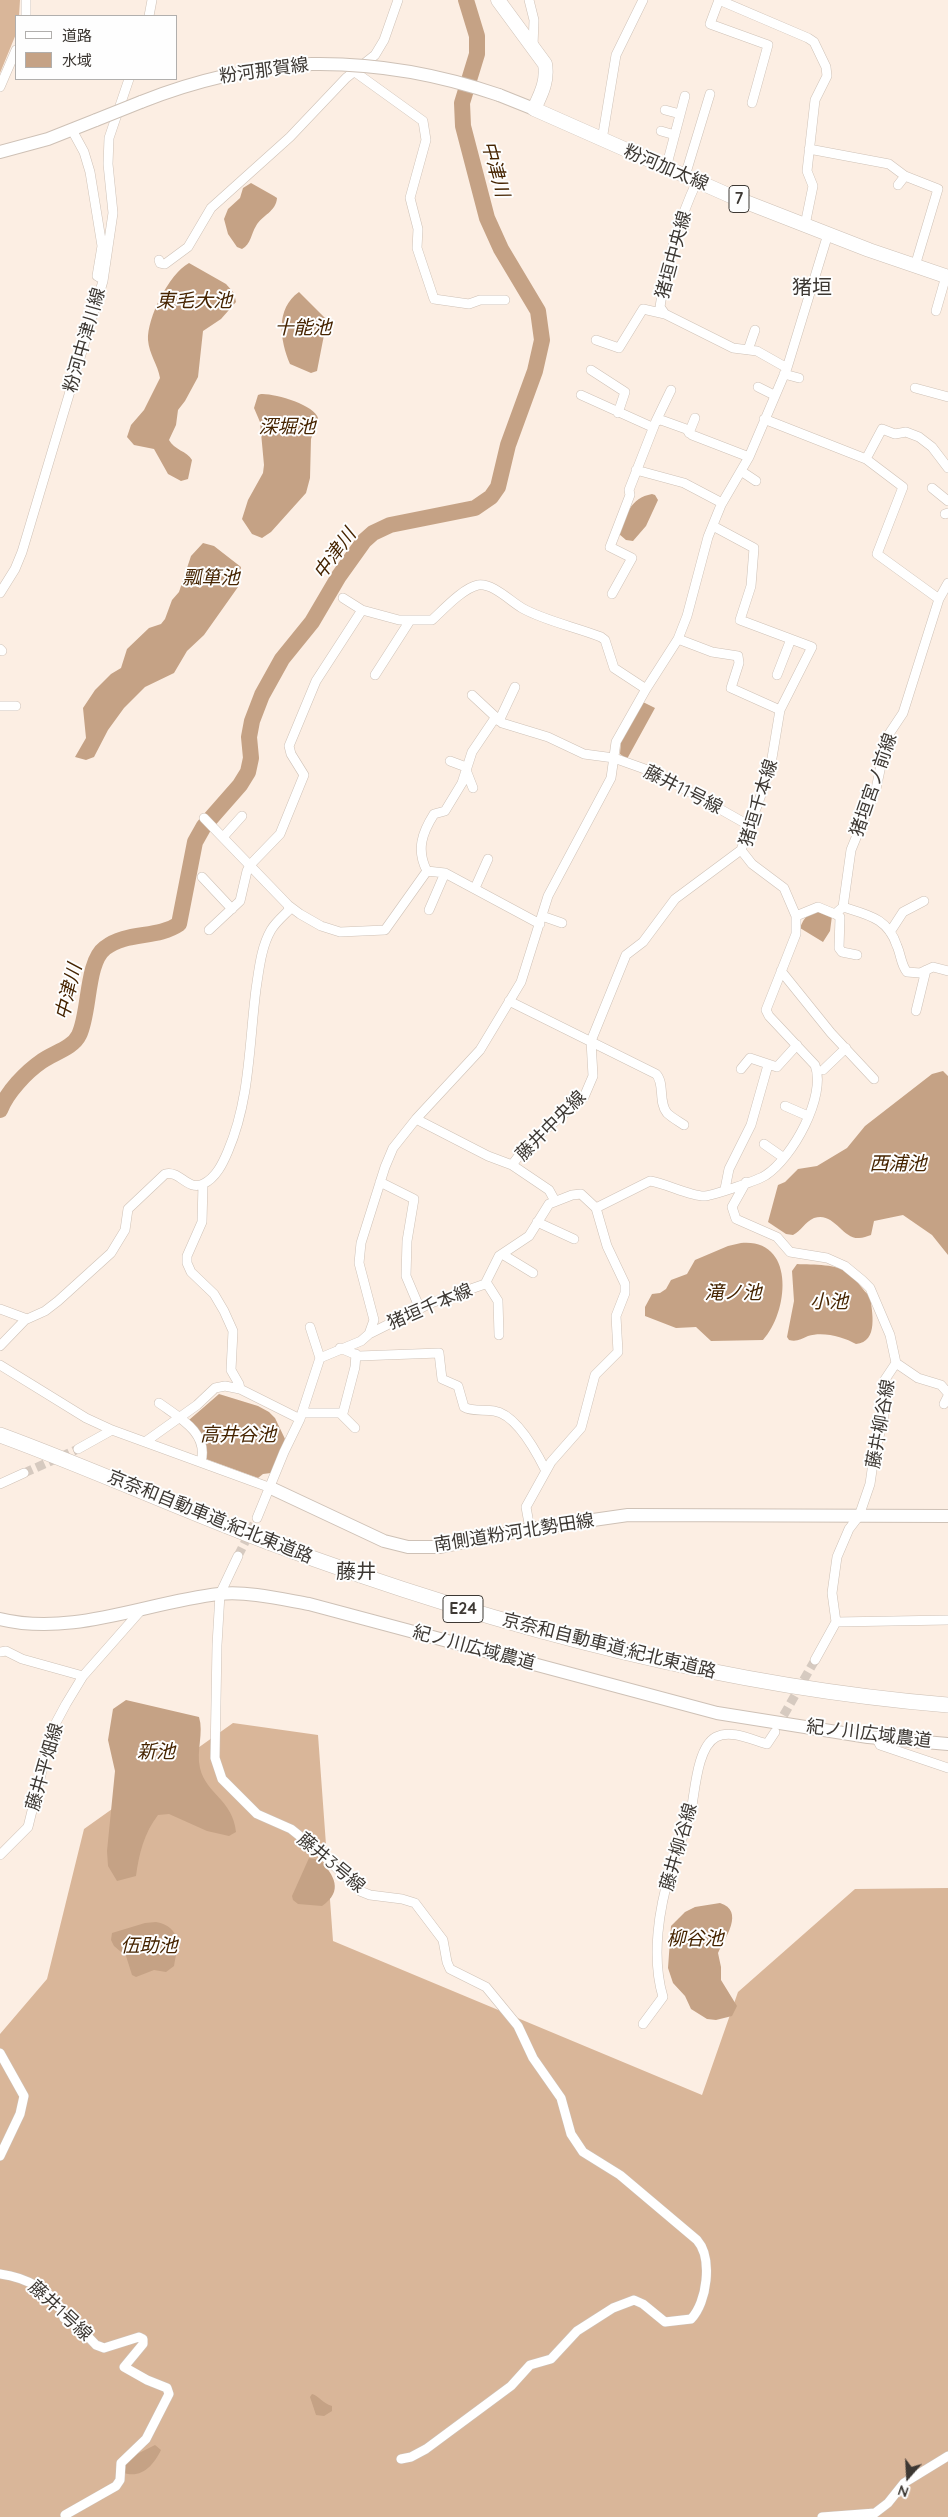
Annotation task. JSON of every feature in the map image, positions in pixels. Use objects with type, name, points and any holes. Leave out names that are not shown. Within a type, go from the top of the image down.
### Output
[{"type":"highway","name":"京奈和自動車道;紀北東道路","points":[[0,1435],[266,1541],[434,1600],[517,1625],[684,1666],[848,1694],[948,1705]]},
{"type":"main road","points":[[498,0],[545,64],[547,74],[534,109]]},
{"type":"main road","name":"粉河加太線","points":[[534,109],[691,179],[828,234],[947,276]]},
{"type":"street","points":[[26,0],[26,15]]},
{"type":"street","points":[[149,15],[152,0]]},
{"type":"street","points":[[159,260],[160,264],[165,264],[188,247],[211,208],[290,136],[321,103],[375,55],[380,48],[398,0]]},
{"type":"street","points":[[529,0],[534,20],[533,46]]},
{"type":"street","points":[[602,140],[616,55],[643,0]]},
{"type":"street","points":[[752,103],[768,45],[710,24],[719,0],[748,11],[814,42],[826,66],[827,76],[815,100],[807,171],[813,186],[805,225]]},
{"type":"street","points":[[0,87],[15,52]]},
{"type":"street","name":"粉河那賀線","points":[[0,152],[20,148],[72,130],[170,90],[231,73],[312,64],[355,64],[404,70],[454,80],[534,109]]},
{"type":"street","points":[[355,72],[424,121],[426,140],[410,198],[418,229],[417,248],[434,299],[469,304],[480,300],[505,300]]},
{"type":"street","name":"粉河中津川線","points":[[0,593],[15,569],[22,552],[103,280],[113,213],[108,164],[109,138],[129,80]]},
{"type":"street","name":"猪垣中央線","points":[[710,94],[687,204],[662,289],[660,307],[665,314],[733,348],[762,354],[785,371],[799,378]]},
{"type":"street","points":[[666,168],[677,138],[680,114],[685,96]]},
{"type":"street","points":[[665,110],[680,114]]},
{"type":"street","points":[[72,130],[84,152],[90,172],[102,246],[97,276],[103,280]]},
{"type":"street","points":[[660,131],[677,138]]},
{"type":"street","points":[[809,148],[889,164],[905,176],[938,189],[915,266]]},
{"type":"street","points":[[898,186],[905,176]]},
{"type":"street","points":[[369,1334],[374,1320],[360,1263],[361,1243],[393,1148],[480,1050],[521,982],[548,896],[611,778],[616,742],[646,689],[678,639],[722,503],[749,457],[785,371],[828,234]]},
{"type":"street","points":[[936,311],[947,276]]},
{"type":"street","points":[[596,340],[619,348],[643,308],[665,314]]},
{"type":"street","points":[[748,350],[755,330]]},
{"type":"street","points":[[590,370],[624,391],[618,413]]},
{"type":"street","points":[[758,387],[774,396]]},
{"type":"street","points":[[915,388],[948,397]]},
{"type":"street","points":[[612,594],[632,558],[610,547],[630,495],[629,490],[636,470],[654,424],[671,390]]},
{"type":"street","points":[[581,395],[618,413],[654,424],[661,420],[686,429],[689,433],[749,457]]},
{"type":"street","points":[[689,433],[695,418]]},
{"type":"street","points":[[764,419],[866,459],[903,487],[877,554],[939,598]]},
{"type":"street","points":[[866,459],[882,429],[895,434],[906,432],[919,437],[932,447],[948,468]]},
{"type":"street","points":[[636,470],[684,483],[722,503]]},
{"type":"street","points":[[741,471],[756,481]]},
{"type":"street","points":[[932,488],[948,501]]},
{"type":"street","points":[[713,526],[754,548],[751,586],[740,620],[791,639],[777,675]]},
{"type":"street","name":"猪垣宮ノ前線","points":[[843,907],[851,850],[876,789],[887,737],[903,713],[939,598],[948,583]]},
{"type":"street","points":[[343,598],[362,610],[410,622],[432,620],[454,600],[470,589],[478,585],[487,587],[531,612],[601,637],[605,640],[614,668],[646,689]]},
{"type":"street","points":[[209,930],[240,901],[250,865],[280,834],[304,775],[291,754],[289,746],[316,681],[362,610]]},
{"type":"street","points":[[375,675],[410,622]]},
{"type":"street","points":[[678,639],[712,652],[738,656],[739,663],[731,688],[780,710]]},
{"type":"street","name":"猪垣千本線","points":[[320,1358],[360,1341],[369,1334],[420,1308],[486,1282],[502,1254],[529,1236],[549,1204],[581,1194],[596,1208],[645,1182],[654,1182],[704,1196],[765,1176],[792,1148],[808,1116],[818,1087],[818,1072],[816,1066],[767,1013],[767,1005],[796,934],[796,916],[784,888],[752,864],[741,850],[774,753],[780,710],[812,647],[791,639]]},
{"type":"street","points":[[427,870],[420,852],[422,842],[433,816],[445,811],[462,782],[472,752],[497,719],[515,687]]},
{"type":"street","points":[[472,695],[497,719]]},
{"type":"street","points":[[0,706],[16,706]]},
{"type":"street","name":"藤井11号線","points":[[497,719],[548,737],[584,754],[614,758],[656,774],[750,826]]},
{"type":"street","points":[[450,761],[466,767]]},
{"type":"street","points":[[466,767],[473,788]]},
{"type":"street","points":[[222,835],[242,816]]},
{"type":"street","points":[[204,818],[288,905],[332,930],[379,932],[390,925],[427,870]]},
{"type":"street","name":"藤井中央線","points":[[555,1202],[549,1190],[512,1165],[526,1146],[541,1131],[556,1122],[584,1097],[594,1076],[591,1043],[626,956],[643,942],[675,899],[737,851],[741,850]]},
{"type":"street","points":[[475,888],[488,859]]},
{"type":"street","points":[[427,870],[445,874],[541,920],[562,923]]},
{"type":"street","points":[[429,910],[445,874]]},
{"type":"street","points":[[202,876],[232,909]]},
{"type":"street","points":[[890,932],[903,912],[924,901]]},
{"type":"street","points":[[0,1346],[27,1319],[45,1311],[58,1301],[111,1253],[125,1230],[128,1209],[165,1174],[173,1174],[189,1185],[203,1184],[223,1164],[242,1111],[246,1090],[249,1040],[263,950],[271,930],[288,910],[288,905]]},
{"type":"street","points":[[796,916],[818,907],[836,914],[840,917],[839,948],[842,952],[857,955]]},
{"type":"street","points":[[836,914],[843,907],[879,919],[890,932],[907,972],[915,974],[933,967],[948,971]]},
{"type":"street","points":[[916,1011],[926,970]]},
{"type":"street","points":[[781,971],[874,1079]]},
{"type":"street","points":[[509,1001],[656,1074],[659,1077],[663,1102],[667,1112],[684,1125]]},
{"type":"street","points":[[741,1069],[750,1058],[768,1065],[777,1066],[796,1045]]},
{"type":"street","points":[[823,1070],[846,1048]]},
{"type":"street","points":[[725,1189],[729,1169],[751,1125],[768,1065]]},
{"type":"street","points":[[785,1106],[808,1116]]},
{"type":"street","points":[[416,1120],[488,1156],[512,1165]]},
{"type":"street","points":[[764,1144],[784,1158]]},
{"type":"street","points":[[380,1182],[414,1199],[407,1241],[406,1276],[420,1308]]},
{"type":"street","name":"藤井柳谷線","points":[[746,1182],[732,1207],[736,1219],[777,1237],[790,1252],[828,1258],[845,1266],[862,1280],[870,1288],[890,1336],[896,1363],[884,1381],[884,1417],[874,1456],[870,1484],[859,1516],[849,1529],[837,1556],[832,1593],[836,1622]]},
{"type":"street","points":[[203,1184],[202,1222],[187,1256],[186,1263],[191,1272],[214,1294],[233,1331],[231,1370],[240,1389]]},
{"type":"street","points":[[530,1529],[526,1507],[546,1472],[581,1428],[595,1375],[618,1352],[616,1316],[625,1294],[625,1284],[607,1246],[596,1208]]},
{"type":"street","points":[[537,1222],[574,1239]]},
{"type":"street","points":[[502,1254],[533,1273]]},
{"type":"street","points":[[486,1282],[498,1301],[499,1335]]},
{"type":"street","points":[[0,1310],[27,1319]]},
{"type":"street","points":[[257,1518],[301,1416],[320,1358],[310,1327]]},
{"type":"street","points":[[340,1348],[356,1354],[440,1352],[442,1379],[458,1386],[462,1403],[462,1415]]},
{"type":"street","points":[[145,1442],[197,1405],[215,1388],[225,1386],[240,1389],[301,1416],[343,1413],[355,1367],[356,1354]]},
{"type":"street","points":[[896,1363],[918,1378],[941,1385],[947,1398]]},
{"type":"street","name":"南側道粉河北勢田線","points":[[0,1365],[86,1418],[112,1430],[271,1488],[384,1540],[408,1547],[440,1547],[530,1529],[628,1515],[948,1516]]},
{"type":"street","points":[[159,1403],[189,1425],[201,1440],[204,1452],[201,1462]]},
{"type":"street","points":[[462,1403],[466,1408],[506,1414],[517,1424],[546,1472]]},
{"type":"street","points":[[340,1413],[355,1428]]},
{"type":"street","points":[[78,1449],[112,1430]]},
{"type":"street","points":[[0,1484],[24,1473]]},
{"type":"street","points":[[220,1594],[238,1556]]},
{"type":"street","name":"紀ノ川広域農道","points":[[0,1619],[38,1623],[87,1620],[220,1594],[265,1597],[310,1604],[717,1713],[876,1738],[948,1744]]},
{"type":"street","name":"藤井3号線","points":[[220,1594],[215,1758],[222,1779],[256,1814],[291,1829],[321,1853],[360,1891],[370,1895],[402,1899],[418,1906],[443,1940],[446,1962],[450,1969],[486,1987],[518,2026],[532,2058],[561,2098],[571,2134],[582,2152],[620,2175],[702,2246],[705,2288],[701,2306],[691,2319],[667,2322],[660,2320],[643,2304],[634,2300],[613,2308],[577,2331],[551,2359],[530,2365],[511,2386],[426,2449],[411,2457],[401,2459]]},
{"type":"street","name":"藤井平畑線","points":[[0,1855],[28,1827],[52,1730],[58,1719],[83,1676],[143,1608]]},
{"type":"street","points":[[815,1660],[836,1622],[948,1620]]},
{"type":"street","points":[[0,1652],[6,1651],[22,1659],[83,1676]]},
{"type":"street","points":[[48,1726],[58,1719]]},
{"type":"street","name":"藤井柳谷線","points":[[643,2024],[663,1997],[658,1958],[661,1914],[671,1871],[690,1813],[703,1755],[714,1738],[726,1733],[767,1744],[775,1732]]},
{"type":"street","points":[[876,1738],[880,1745],[948,1768]]},
{"type":"street","points":[[0,2053],[24,2096],[20,2114],[0,2156]]},
{"type":"street","name":"藤井1号線","points":[[0,2274],[14,2276],[34,2283],[62,2310],[64,2318],[79,2327],[96,2345],[104,2348],[139,2337],[143,2339],[143,2344],[124,2367],[147,2380],[167,2388],[169,2394],[146,2439],[121,2463],[120,2480],[116,2486],[65,2515]]},
{"type":"street","points":[[822,2517],[875,2513],[888,2504],[904,2483],[948,2456]]},
{"type":"shaded area","points":[[0,0],[20,0],[19,15],[15,15],[15,36],[0,73]]},
{"type":"shaded area","points":[[233,1723],[318,1735],[333,1941],[702,2095],[738,1992],[855,1889],[948,1888],[948,2517],[0,2517],[0,2034],[47,1979],[84,1829]]},
{"type":"water","points":[[251,183],[277,198],[274,207],[259,222],[249,242],[242,249],[237,247],[228,234],[224,219],[228,209],[240,198],[243,188]]},
{"type":"water","name":"東毛大池","points":[[189,263],[226,284],[234,293],[236,302],[221,319],[203,331],[198,377],[178,410],[176,425],[169,440],[192,460],[188,479],[181,481],[168,474],[154,449],[134,445],[127,437],[131,425],[144,410],[160,378],[148,340],[151,320],[167,286],[181,269]]},
{"type":"water","name":"十能池","points":[[299,292],[330,323],[324,335],[317,371],[311,373],[290,364],[282,335],[283,316],[286,307]]},
{"type":"water","name":"深堀池","points":[[258,395],[284,398],[302,404],[315,413],[318,418],[311,439],[310,478],[306,493],[271,532],[262,538],[252,534],[242,519],[248,500],[263,473],[260,422],[254,408]]},
{"type":"water","points":[[652,494],[658,500],[646,526],[633,541],[626,540],[619,534],[630,508],[639,499]]},
{"type":"water","name":"瓢箪池","points":[[203,543],[214,546],[241,567],[238,587],[204,635],[187,651],[174,673],[145,687],[124,708],[108,730],[94,757],[86,760],[75,757],[86,738],[83,708],[95,690],[111,674],[121,668],[127,649],[149,628],[161,624],[165,619],[172,600],[179,592],[191,556]]},
{"type":"water","points":[[643,702],[655,708],[627,759],[620,754],[621,741]]},
{"type":"water","points":[[821,910],[832,916],[830,931],[823,942],[800,928],[808,916],[813,912]]},
{"type":"water","name":"西浦池","points":[[943,1071],[948,1076],[948,1255],[932,1235],[903,1215],[874,1221],[871,1235],[859,1238],[848,1234],[827,1218],[814,1218],[793,1235],[786,1234],[768,1222],[778,1185],[785,1182],[798,1169],[817,1166],[847,1148],[865,1126],[932,1074]]},
{"type":"water","name":"滝ノ池","points":[[741,1243],[759,1245],[771,1252],[779,1264],[782,1279],[782,1296],[772,1328],[763,1340],[711,1341],[696,1327],[676,1328],[645,1316],[645,1307],[652,1294],[660,1293],[666,1289],[671,1280],[687,1274],[695,1260],[728,1246]]},
{"type":"water","name":"小池","points":[[797,1264],[839,1268],[854,1278],[870,1296],[873,1317],[871,1332],[868,1338],[856,1344],[827,1334],[789,1340],[787,1337],[794,1301],[792,1271]]},
{"type":"water","name":"高井谷池","points":[[219,1394],[258,1406],[275,1418],[285,1439],[271,1473],[263,1474],[258,1478],[206,1459],[206,1452],[189,1420]]},
{"type":"water","name":"新池","points":[[126,1700],[199,1717],[201,1729],[200,1768],[203,1777],[230,1812],[236,1832],[229,1836],[207,1831],[169,1814],[158,1815],[149,1829],[143,1844],[136,1876],[117,1881],[108,1866],[107,1851],[115,1771],[108,1740],[113,1709]]},
{"type":"water","points":[[309,1858],[320,1860],[333,1877],[335,1889],[333,1895],[322,1906],[298,1904],[293,1900],[292,1896]]},
{"type":"water","name":"柳谷池","points":[[720,1903],[731,1912],[732,1918],[728,1933],[718,1953],[721,1980],[737,2006],[732,2016],[716,2020],[707,2019],[691,2009],[685,1996],[673,1983],[668,1968],[671,1926],[685,1912],[695,1907]]},
{"type":"water","name":"伍助池","points":[[156,1922],[170,1928],[174,1933],[177,1951],[174,1966],[166,1972],[154,1970],[136,1977],[132,1975],[126,1956],[114,1946],[111,1940],[112,1933],[145,1923]]},
{"type":"water","points":[[312,2394],[332,2406],[332,2411],[324,2416],[316,2415],[310,2397]]},
{"type":"water","points":[[155,2445],[161,2450],[146,2470],[135,2474],[121,2472],[129,2458]]},
{"type":"waterway","name":"中津川","points":[[0,1110],[12,1089],[30,1071],[76,1040],[85,1014],[94,964],[105,948],[123,939],[161,932],[179,924],[195,842],[204,826],[240,785],[248,772],[251,758],[249,737],[252,721],[262,695],[282,659],[312,622],[339,576],[364,541],[373,533],[390,525],[475,508],[491,497],[498,487],[508,445],[535,371],[542,340],[538,311],[501,249],[487,218],[463,126],[462,103],[477,54],[477,36],[466,0]]},
{"type":"tunnel","points":[[24,1473],[78,1449]]},
{"type":"tunnel","points":[[238,1556],[257,1518]]},
{"type":"tunnel","points":[[777,1727],[815,1660]]},
{"type":"district","name":"猪垣","points":[[812,288]]},
{"type":"district","name":"藤井","points":[[356,1572]]}]
